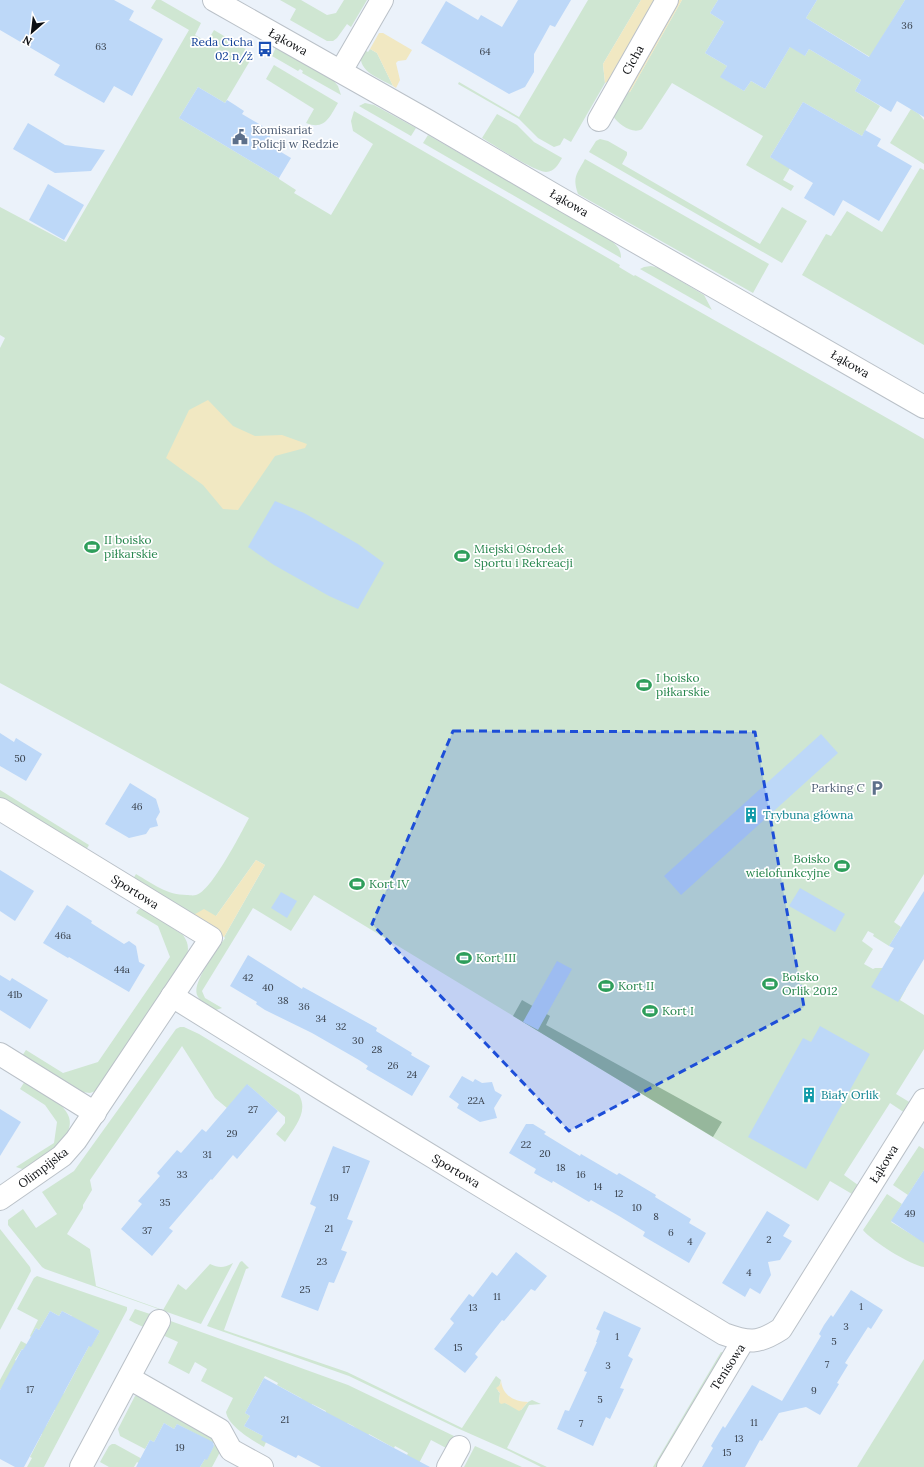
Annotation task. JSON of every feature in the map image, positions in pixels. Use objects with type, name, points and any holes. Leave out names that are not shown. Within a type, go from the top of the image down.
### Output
[{"type":"street","name":"Łąkowa","points":[[214,0],[341,71],[924,406]]},
{"type":"street","points":[[341,71],[382,0]]},
{"type":"street","name":"Cicha","points":[[599,120],[667,0]]},
{"type":"street","name":"Sportowa","points":[[0,809],[211,938],[95,1113]]},
{"type":"street","name":"Sportowa","points":[[172,996],[328,1093],[724,1334],[743,1341]]},
{"type":"street","points":[[0,1054],[95,1113]]},
{"type":"street","name":"Łąkowa","points":[[844,1228],[924,1100]]},
{"type":"street","name":"Olimpijska","points":[[0,1199],[62,1156],[76,1140],[95,1113]]},
{"type":"street","name":"Tenisowa","points":[[668,1467],[743,1341],[759,1340],[771,1335],[781,1328],[844,1228]]},
{"type":"street","points":[[81,1467],[159,1321]]},
{"type":"street","points":[[129,1378],[220,1430],[230,1450],[262,1467]]},
{"type":"street","points":[[448,1467],[458,1447]]},
{"type":"highlighted area","points":[[453,731],[755,732],[804,1007],[569,1131],[372,924]]},
{"type":"green space","name":"Miejski Ośrodek Sportu i Rekreacji","points":[[156,0],[161,0],[201,23],[195,35],[207,42],[214,30],[254,54],[225,103],[198,87],[179,118],[279,178],[296,190],[294,193],[331,215],[373,144],[353,131],[351,121],[354,111],[620,265],[619,267],[634,276],[635,275],[924,439],[924,874],[894,922],[901,927],[889,946],[868,931],[862,941],[873,949],[864,964],[873,969],[883,968],[883,976],[906,989],[900,1000],[924,1015],[924,1049],[896,1094],[911,1103],[905,1113],[890,1103],[844,1175],[858,1185],[852,1194],[830,1181],[818,1201],[314,895],[291,931],[253,908],[202,991],[205,998],[222,1008],[216,1010],[208,1006],[200,1000],[197,995],[196,989],[198,982],[206,966],[225,938],[224,937],[265,865],[256,860],[216,916],[190,916],[133,879],[136,874],[167,891],[180,895],[196,895],[209,884],[217,873],[233,848],[249,818],[0,683],[0,348],[5,338],[0,335],[0,207],[66,242],[189,30],[151,8]]},
{"type":"green space","points":[[280,0],[301,0],[327,15],[336,13],[344,0],[367,0],[351,27],[347,24],[337,38],[333,41],[327,41],[290,20],[296,9]]},
{"type":"green space","points":[[588,0],[641,0],[603,64],[605,83],[571,142],[564,138],[560,145],[554,147],[538,138],[519,119],[458,84],[459,82],[519,117]]},
{"type":"green space","points":[[682,0],[718,0],[710,13],[724,22],[705,53],[727,66],[721,77],[744,91],[751,81],[765,89],[794,40],[805,56],[809,49],[861,80],[855,91],[880,106],[862,136],[803,102],[770,157],[790,168],[783,180],[794,186],[791,191],[746,165],[763,136],[672,83],[642,129],[634,131],[630,130],[618,122],[613,116],[624,93],[630,92]]},
{"type":"green space","points":[[817,0],[905,0],[870,57],[806,18]]},
{"type":"green space","points":[[276,47],[333,80],[338,86],[341,95],[302,73],[303,71],[300,69],[298,71],[272,56]]},
{"type":"green space","points":[[363,49],[368,52],[370,49],[377,53],[393,86],[364,68],[361,56]]},
{"type":"green space","points":[[274,65],[338,103],[326,121],[318,125],[306,123],[314,109],[266,79]]},
{"type":"green space","points":[[365,103],[374,105],[416,128],[411,136],[359,106]]},
{"type":"green space","points":[[911,109],[919,114],[924,120],[924,164],[890,143]]},
{"type":"green space","points":[[497,114],[517,125],[534,142],[562,158],[556,167],[546,172],[533,168],[482,138]]},
{"type":"green space","points":[[428,135],[612,241],[619,249],[621,258],[423,143]]},
{"type":"green space","points":[[600,139],[608,141],[627,152],[622,164],[760,244],[782,207],[807,221],[782,263],[589,152],[596,141]]},
{"type":"green space","points":[[585,159],[769,264],[753,293],[578,194],[575,179]]},
{"type":"green space","points":[[920,168],[924,170],[924,345],[802,275],[826,234],[831,236],[847,211],[882,232]]},
{"type":"green space","points":[[651,266],[659,268],[704,295],[712,310],[640,269]]},
{"type":"green space","points":[[0,790],[89,845],[86,850],[0,800]]},
{"type":"green space","points":[[139,909],[144,909],[183,935],[188,945],[187,956],[96,1091],[90,1093],[82,1092],[22,1056],[26,1050],[63,1073],[98,1062],[170,957],[158,926],[136,913]]},
{"type":"green space","points":[[522,1000],[550,1016],[546,1025],[722,1122],[713,1137],[513,1016]]},
{"type":"green space","points":[[184,1027],[199,1034],[299,1095],[302,1101],[302,1108],[299,1120],[285,1142],[276,1134],[285,1123],[285,1117],[248,1085],[227,1108],[215,1098],[182,1046],[90,1180],[92,1190],[67,1234],[90,1249],[96,1286],[163,1310],[178,1284],[186,1290],[210,1264],[222,1267],[233,1263],[201,1324],[45,1269],[8,1225],[8,1220],[23,1209],[36,1228],[57,1214],[42,1192],[74,1171],[176,1029]]},
{"type":"green space","points":[[25,1081],[48,1095],[64,1108],[70,1122],[64,1138],[57,1146],[25,1170],[16,1167],[54,1143],[57,1122],[45,1105],[20,1089]]},
{"type":"green space","points":[[919,1146],[924,1149],[924,1170],[908,1195],[893,1185]]},
{"type":"green space","points":[[887,1194],[902,1204],[891,1222],[919,1239],[924,1232],[924,1267],[910,1262],[892,1252],[874,1240],[863,1230]]},
{"type":"green space","points":[[0,1229],[30,1267],[31,1271],[0,1330]]},
{"type":"green space","points":[[242,1261],[249,1268],[246,1269],[224,1330],[347,1372],[462,1428],[496,1376],[501,1380],[498,1391],[500,1393],[499,1402],[521,1410],[528,1402],[532,1400],[541,1404],[529,1405],[507,1448],[547,1467],[541,1467],[349,1376],[207,1326],[240,1262]]},
{"type":"green space","points":[[37,1276],[127,1307],[127,1310],[44,1467],[27,1467],[32,1458],[30,1457],[42,1434],[37,1431],[46,1426],[55,1410],[44,1404],[64,1393],[89,1346],[91,1346],[100,1331],[71,1318],[72,1316],[62,1311],[59,1316],[50,1311],[39,1330],[36,1328],[31,1337],[30,1336],[38,1320],[17,1309],[34,1278]]},
{"type":"green space","points":[[135,1309],[348,1385],[454,1436],[448,1449],[431,1440],[417,1467],[401,1467],[408,1453],[395,1446],[394,1448],[369,1434],[366,1440],[356,1428],[346,1423],[320,1422],[326,1411],[312,1404],[309,1409],[301,1398],[277,1385],[278,1383],[265,1376],[245,1413],[250,1416],[244,1426],[263,1436],[266,1442],[264,1447],[241,1432],[231,1422],[226,1412],[233,1398],[201,1381],[207,1369],[195,1362],[189,1374],[168,1363],[178,1342],[129,1320]]},
{"type":"green space","points":[[21,1341],[30,1346],[27,1352],[22,1349],[15,1360],[20,1363],[0,1390],[0,1380]]},
{"type":"green space","points":[[721,1352],[724,1353],[658,1467],[653,1467]]},
{"type":"green space","points":[[924,1359],[924,1467],[857,1467],[865,1454]]},
{"type":"green space","points":[[138,1395],[208,1432],[219,1443],[220,1452],[212,1467],[200,1467],[205,1459],[207,1459],[215,1444],[177,1424],[174,1429],[164,1423],[154,1442],[150,1440],[145,1449],[120,1436],[118,1429],[135,1396]]},
{"type":"green space","points":[[115,1444],[144,1460],[142,1465],[137,1462],[134,1467],[109,1467],[100,1462],[109,1446]]},
{"type":"green space","points":[[475,1446],[522,1467],[464,1467]]},
{"type":"sand","points":[[641,0],[659,0],[614,78],[605,83],[603,64]]},
{"type":"sand","points":[[671,0],[682,0],[630,92],[624,93]]},
{"type":"sand","points":[[379,33],[383,33],[412,50],[406,60],[398,61],[396,63],[400,80],[396,88],[393,86],[377,53],[370,49]]},
{"type":"sand","points":[[208,400],[233,426],[255,436],[282,435],[307,444],[305,448],[275,456],[238,510],[223,509],[203,485],[166,458],[189,410]]},
{"type":"sand","points":[[256,860],[265,865],[224,937],[190,917],[204,909],[216,916]]},
{"type":"sand","points":[[501,1380],[506,1394],[518,1401],[528,1402],[521,1410],[519,1411],[505,1403],[501,1404],[499,1402],[500,1393],[496,1388],[500,1385]]},
{"type":"building","points":[[0,0],[114,0],[134,11],[129,20],[163,39],[132,96],[114,86],[104,103],[54,75],[60,65],[0,30]]},
{"type":"building","points":[[518,0],[571,0],[555,27],[550,25],[534,54],[534,72],[525,87],[509,94],[421,43],[446,1],[478,20],[481,15],[502,27]]},
{"type":"building","points":[[718,0],[817,0],[806,18],[869,57],[905,0],[924,0],[924,117],[897,101],[891,112],[855,91],[861,80],[809,49],[805,56],[790,47],[765,89],[751,81],[744,91],[720,77],[727,66],[705,53],[724,22],[710,13]]},
{"type":"building","name":"Komisariat Policji w Redzie","points":[[198,87],[225,103],[227,100],[244,111],[242,114],[273,132],[266,143],[291,158],[279,178],[179,118]]},
{"type":"building","points":[[803,102],[862,136],[865,130],[881,139],[877,146],[912,166],[879,221],[843,200],[834,216],[804,198],[813,183],[770,157]]},
{"type":"building","points":[[28,123],[65,145],[105,150],[91,171],[55,173],[13,149]]},
{"type":"building","points":[[48,184],[84,205],[64,240],[29,220]]},
{"type":"building","points":[[275,501],[304,513],[358,544],[384,563],[358,609],[329,596],[274,565],[248,547]]},
{"type":"building","points":[[0,733],[14,742],[16,738],[42,754],[26,781],[0,766]]},
{"type":"building","name":"Trybuna główna","points":[[821,734],[838,753],[681,895],[664,876]]},
{"type":"building","points":[[130,783],[156,799],[160,812],[156,819],[158,826],[150,828],[146,834],[129,838],[105,824]]},
{"type":"building","points":[[0,870],[34,891],[15,921],[0,911]]},
{"type":"building","points":[[800,888],[845,914],[835,932],[789,906]]},
{"type":"building","points":[[924,891],[924,959],[898,1002],[871,987],[894,948],[889,946]]},
{"type":"building","points":[[281,892],[297,901],[287,918],[271,908]]},
{"type":"building","points":[[67,905],[92,921],[91,923],[124,944],[129,941],[136,946],[139,962],[145,965],[129,992],[43,943]]},
{"type":"building","points":[[248,955],[302,989],[303,987],[377,1028],[376,1031],[430,1066],[412,1096],[366,1069],[368,1066],[359,1060],[312,1033],[265,1010],[256,1004],[257,1002],[230,986]]},
{"type":"building","points":[[557,961],[572,969],[538,1030],[523,1022]]},
{"type":"building","points":[[0,975],[10,981],[12,978],[48,1000],[30,1029],[0,1010]]},
{"type":"building","name":"Biały Orlik","points":[[820,1026],[870,1054],[806,1169],[748,1137],[803,1038],[811,1042]]},
{"type":"building","points":[[462,1076],[473,1082],[475,1079],[482,1083],[492,1082],[495,1091],[502,1095],[494,1108],[497,1118],[480,1122],[457,1108],[459,1104],[449,1097]]},
{"type":"building","points":[[247,1084],[278,1111],[237,1159],[233,1155],[212,1180],[211,1179],[169,1228],[173,1231],[152,1256],[121,1229],[142,1204],[138,1201],[160,1176],[157,1173],[177,1150],[181,1153],[202,1129],[206,1132]]},
{"type":"building","points":[[0,1109],[21,1122],[0,1156]]},
{"type":"building","points":[[526,1124],[533,1124],[546,1132],[544,1134],[580,1156],[581,1154],[617,1175],[619,1173],[656,1195],[655,1197],[691,1219],[689,1223],[706,1233],[689,1263],[643,1236],[645,1232],[619,1216],[591,1200],[589,1202],[553,1181],[552,1183],[534,1173],[536,1169],[509,1153]]},
{"type":"building","points":[[333,1146],[370,1161],[347,1219],[353,1221],[341,1250],[347,1252],[334,1283],[329,1282],[318,1311],[281,1297],[316,1207],[310,1204]]},
{"type":"building","points":[[924,1170],[924,1243],[891,1221]]},
{"type":"building","points":[[767,1211],[790,1225],[783,1236],[792,1241],[780,1260],[768,1262],[771,1275],[760,1294],[750,1288],[745,1297],[722,1283]]},
{"type":"building","points":[[516,1252],[547,1276],[535,1291],[531,1289],[504,1321],[502,1320],[475,1354],[478,1357],[465,1373],[434,1349],[454,1323],[450,1319],[469,1294],[473,1297],[492,1272],[497,1276]]},
{"type":"building","points":[[851,1290],[883,1310],[871,1329],[868,1327],[845,1363],[848,1365],[837,1383],[839,1384],[820,1415],[806,1407],[779,1413],[762,1441],[760,1440],[745,1467],[702,1467],[713,1448],[711,1446],[723,1426],[725,1428],[752,1385],[782,1401],[821,1336],[819,1334],[824,1325],[831,1315],[833,1317]]},
{"type":"building","points":[[50,1311],[59,1316],[62,1311],[100,1331],[91,1347],[89,1346],[24,1467],[15,1467],[0,1459],[0,1390],[22,1349],[23,1350],[36,1328],[39,1330]]},
{"type":"building","points":[[604,1311],[641,1328],[628,1356],[633,1359],[620,1388],[624,1389],[610,1419],[606,1417],[593,1446],[557,1429],[565,1410],[569,1411],[587,1372],[584,1371],[597,1342],[600,1331],[596,1329]]},
{"type":"building","points":[[264,1378],[430,1467],[321,1467],[298,1455],[296,1458],[261,1440],[263,1436],[244,1426],[250,1416],[245,1413]]},
{"type":"building","points":[[164,1423],[174,1429],[177,1424],[213,1442],[214,1446],[207,1460],[205,1459],[200,1467],[136,1467],[150,1440],[154,1442]]},
{"type":"place","name":"Reda Cicha 02 n/ż","points":[[265,49]]},
{"type":"place","name":"Komisariat Policji w Redzie","points":[[240,137]]},
{"type":"place","name":"II boisko piłkarskie","points":[[92,547]]},
{"type":"place","name":"Miejski Ośrodek Sportu i Rekreacji","points":[[462,556]]},
{"type":"place","name":"I boisko piłkarskie","points":[[644,685]]},
{"type":"place","name":"Parking C","points":[[877,788]]},
{"type":"place","name":"Trybuna główna","points":[[751,815]]},
{"type":"place","name":"Boisko wielofunkcyjne","points":[[842,866]]},
{"type":"place","name":"Kort IV","points":[[357,884]]},
{"type":"place","name":"Kort III","points":[[464,958]]},
{"type":"place","name":"Boisko Orlik 2012","points":[[770,984]]},
{"type":"place","name":"Kort II","points":[[606,986]]},
{"type":"place","name":"Kort I","points":[[650,1011]]},
{"type":"place","name":"Biały Orlik","points":[[809,1095]]}]
